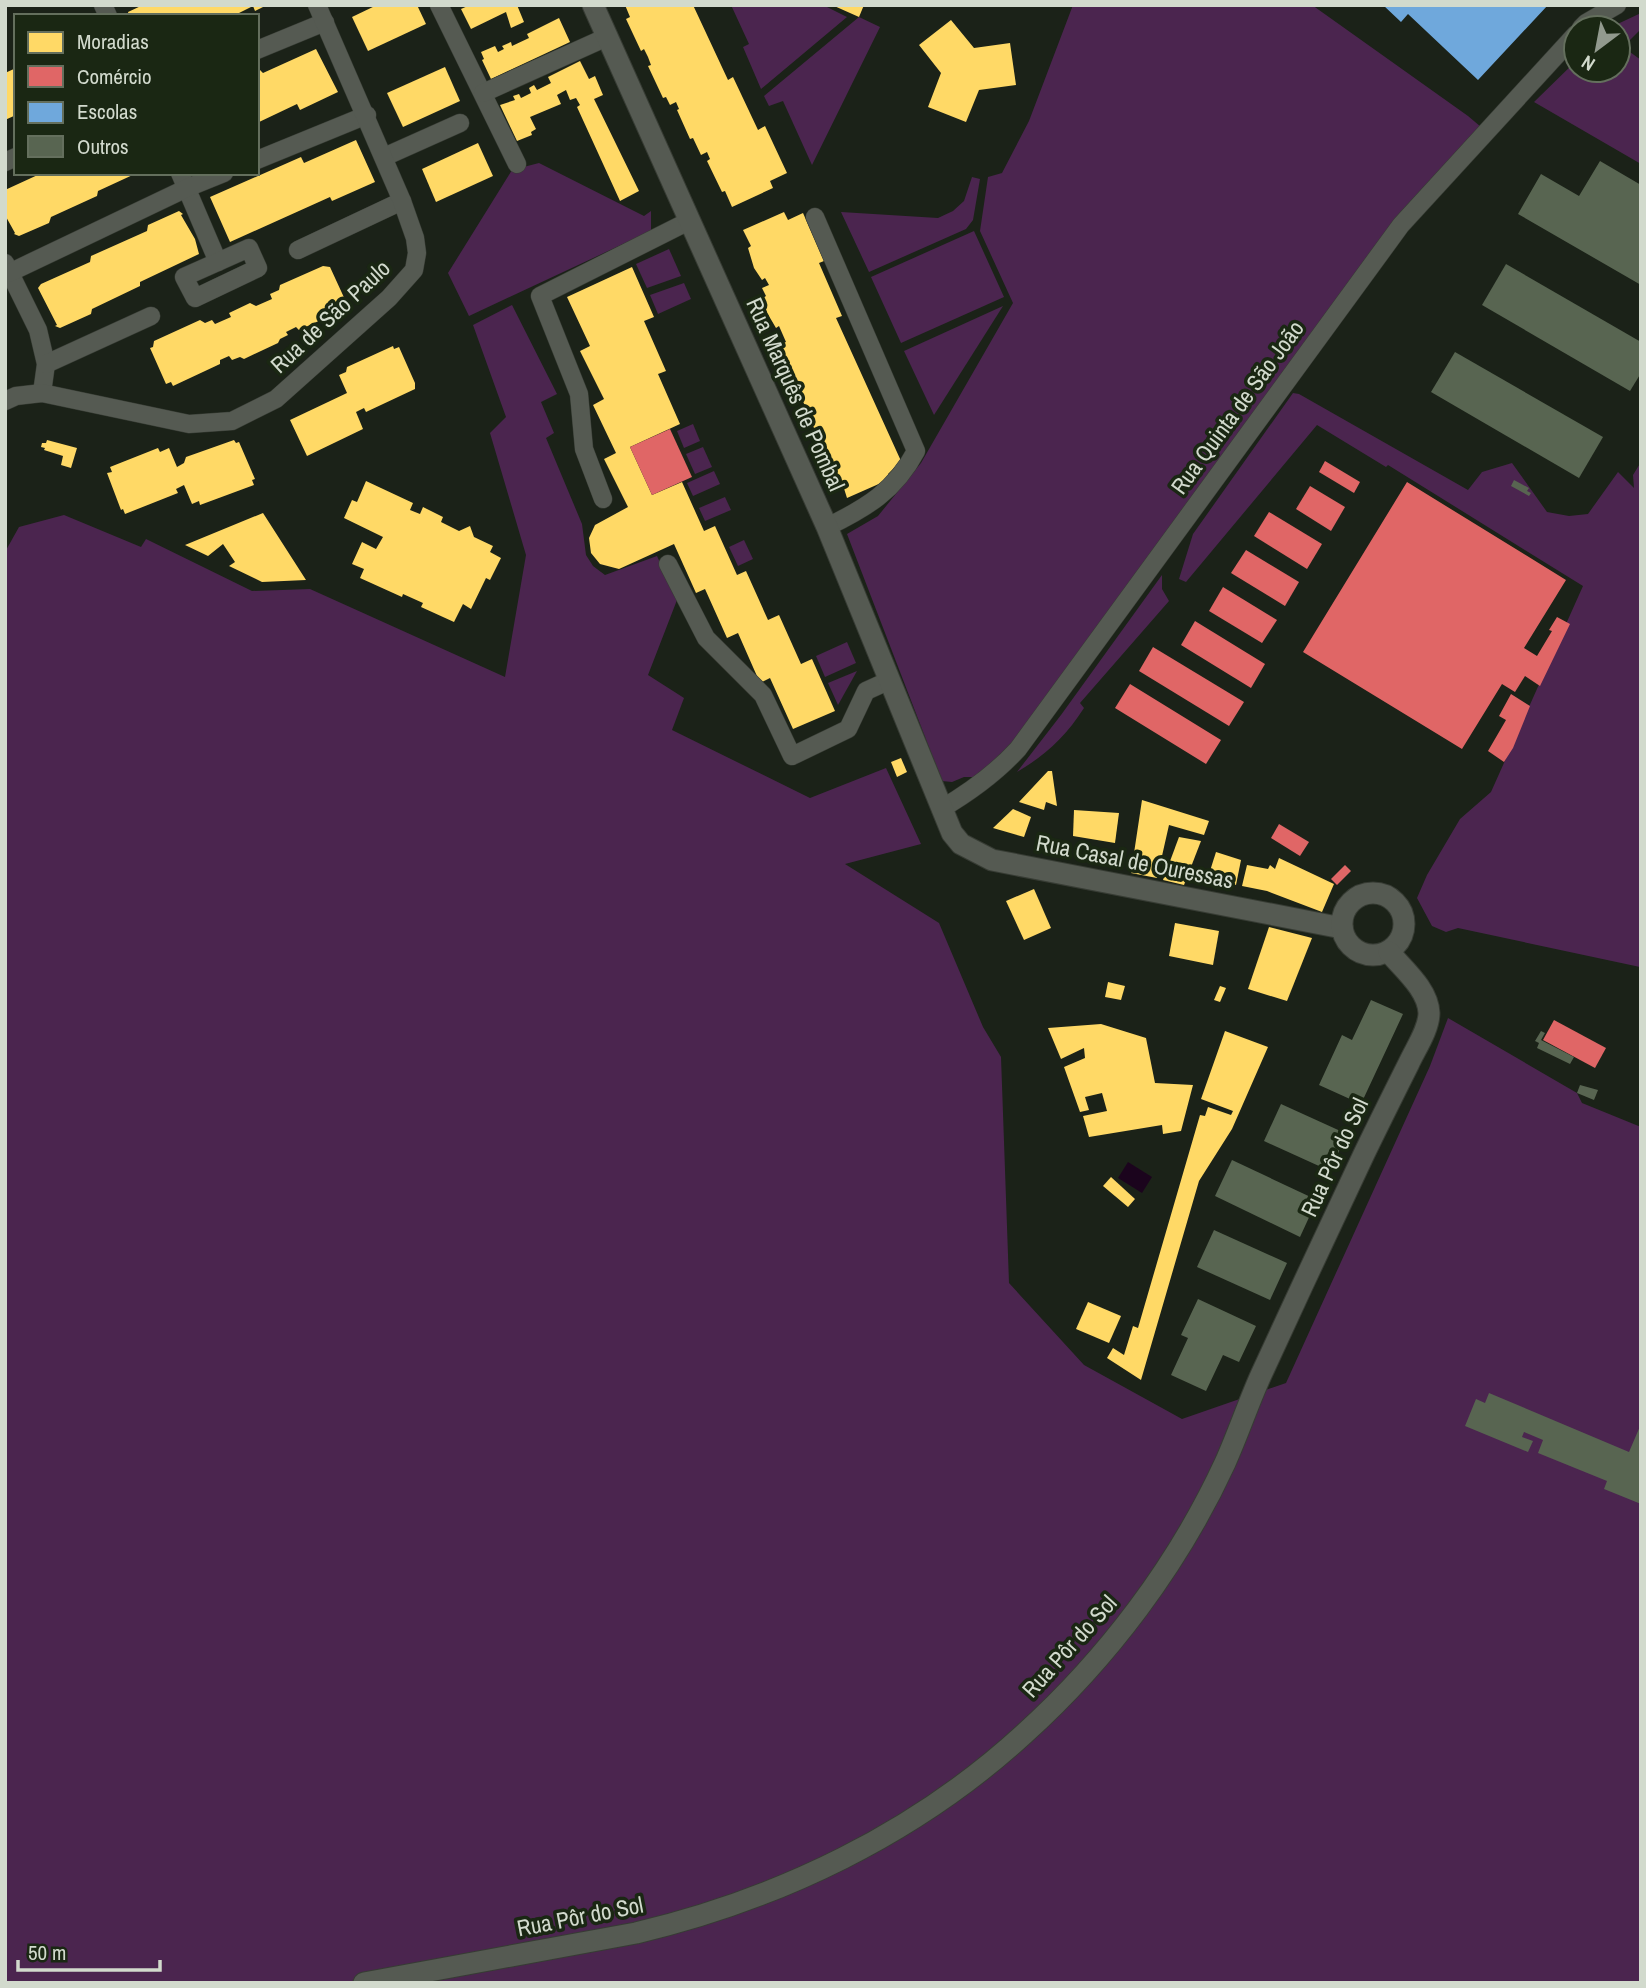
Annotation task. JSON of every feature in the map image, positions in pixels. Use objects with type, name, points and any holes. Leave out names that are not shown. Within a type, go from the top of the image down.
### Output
[{"type":"street","name":"Rua de São Paulo","points":[[5,401],[16,396],[42,393],[189,424],[232,421],[276,399],[389,298],[414,270],[417,253],[415,238],[402,201],[367,115],[317,5]]},
{"type":"street","points":[[439,5],[517,164]]},
{"type":"street","name":"Rua Marquês de Pombal","points":[[593,5],[827,527],[941,809]]},
{"type":"street","points":[[1602,14],[1617,5]]},
{"type":"street","points":[[259,49],[325,22]]},
{"type":"street","points":[[483,93],[607,37]]},
{"type":"street","name":"Rua Quinta de São João","points":[[941,809],[998,771],[1018,749],[1401,225],[1562,49]]},
{"type":"street","points":[[259,159],[367,115]]},
{"type":"street","points":[[384,157],[460,122]]},
{"type":"street","points":[[42,393],[46,364],[38,330],[7,268],[183,181],[214,175]]},
{"type":"street","points":[[183,181],[218,262]]},
{"type":"street","points":[[298,250],[402,201]]},
{"type":"street","points":[[815,217],[916,451],[911,461],[876,501],[827,527]]},
{"type":"street","points":[[603,499],[584,450],[579,394],[540,296],[689,221]]},
{"type":"street","points":[[46,364],[151,316]]},
{"type":"street","points":[[668,564],[706,638],[763,695],[792,756],[848,729],[866,691],[888,681]]},
{"type":"street","name":"Rua Casal de Ouressas","points":[[941,809],[952,833],[961,844],[992,860],[1342,928]]},
{"type":"street","points":[[1371,893],[1390,897],[1397,904],[1405,922],[1400,941],[1389,951],[1369,956],[1359,952],[1345,938],[1342,928],[1343,918],[1353,900],[1371,893]]},
{"type":"street","name":"Rua Pôr do Sol","points":[[364,1983],[636,1933],[677,1923],[769,1892],[852,1854],[911,1820],[970,1779],[1024,1735],[1066,1693],[1131,1618],[1193,1523],[1224,1465],[1260,1379],[1420,1041],[1428,1021],[1427,1000],[1389,951]]},
{"type":"shaded area","points":[[731,5],[823,5],[847,17],[761,89],[743,47],[749,44]]},
{"type":"shaded area","points":[[1073,5],[1312,5],[1481,127],[1006,754],[980,777],[942,781],[847,534],[878,516],[921,463],[1013,303],[980,231],[988,177],[1002,173],[1029,121]]},
{"type":"shaded area","points":[[1641,13],[1641,29],[1632,38],[1632,17]]},
{"type":"shaded area","points":[[859,17],[880,27],[812,165],[783,101],[769,106],[764,96]]},
{"type":"shaded area","points":[[1632,54],[1641,60],[1641,164],[1534,102],[1562,75],[1562,84],[1632,84]]},
{"type":"shaded area","points":[[539,163],[644,216],[651,211],[651,231],[469,316],[448,273],[512,170]]},
{"type":"shaded area","points":[[972,177],[980,179],[973,220],[966,229],[869,272],[841,212],[938,218],[953,211],[964,201]]},
{"type":"shaded area","points":[[974,231],[1004,297],[901,343],[871,277]]},
{"type":"shaded area","points":[[669,249],[681,276],[647,288],[636,264]]},
{"type":"shaded area","points":[[684,283],[691,299],[658,314],[650,295]]},
{"type":"shaded area","points":[[512,305],[557,394],[541,402],[554,433],[546,438],[582,524],[586,555],[593,566],[605,575],[657,556],[677,600],[648,675],[684,698],[672,730],[810,798],[886,768],[921,844],[845,864],[939,923],[983,1027],[1001,1057],[1009,1283],[1084,1365],[1182,1419],[1286,1383],[1430,1066],[1448,1018],[1577,1093],[1582,1103],[1641,1127],[1641,1983],[5,1983],[5,552],[19,527],[64,515],[141,547],[146,539],[252,591],[310,589],[505,677],[526,555],[490,433],[506,417],[473,325]]},
{"type":"shaded area","points":[[1003,306],[934,415],[904,351]]},
{"type":"shaded area","points":[[1293,393],[1468,490],[1482,472],[1512,463],[1547,512],[1569,516],[1588,514],[1618,472],[1634,488],[1633,475],[1641,462],[1640,967],[1458,928],[1446,932],[1432,926],[1417,898],[1427,875],[1460,819],[1491,792],[1583,586],[1388,465],[1386,467],[1317,425],[1186,582],[1179,579],[1193,534]]},
{"type":"shaded area","points":[[693,424],[700,441],[684,448],[677,431]]},
{"type":"shaded area","points":[[703,447],[712,467],[695,474],[686,454]]},
{"type":"shaded area","points":[[714,471],[720,484],[693,496],[687,483]]},
{"type":"shaded area","points":[[725,497],[731,510],[705,521],[699,508]]},
{"type":"shaded area","points":[[744,540],[753,559],[738,566],[729,547]]},
{"type":"shaded area","points":[[1162,575],[1162,589],[1169,601],[1080,703],[1084,708],[1063,736],[1046,752],[1017,772],[1061,715]]},
{"type":"shaded area","points":[[847,642],[856,663],[825,677],[816,656]]},
{"type":"shaded area","points":[[857,671],[838,705],[828,683]]},
{"type":"shaded area","points":[[1128,1162],[1152,1177],[1142,1193],[1118,1178]]},
{"type":"building: Moradias","points":[[143,5],[267,5],[255,11],[253,6],[237,14],[128,12]]},
{"type":"building: Moradias","points":[[377,5],[417,5],[426,24],[368,51],[352,17]]},
{"type":"building: Moradias","points":[[470,5],[517,5],[524,22],[511,28],[506,12],[471,29],[461,9]]},
{"type":"building: Moradias","points":[[625,5],[693,5],[728,80],[733,77],[758,130],[765,126],[787,173],[770,181],[773,188],[732,207],[707,161],[710,159],[707,152],[701,155],[693,138],[690,139],[676,102],[670,105],[666,97],[663,98],[648,66],[651,65],[648,57],[644,49],[641,51],[626,19],[630,17]]},
{"type":"building: Moradias","points":[[832,5],[864,5],[859,17]]},
{"type":"building: Moradias","points":[[559,18],[570,42],[491,79],[481,52],[495,46],[498,52],[504,49],[502,46],[511,42],[512,46],[529,38],[527,34]]},
{"type":"building: Moradias","points":[[951,20],[974,48],[1010,43],[1016,85],[979,90],[966,122],[928,107],[941,73],[919,45]]},
{"type":"building: Moradias","points":[[316,49],[338,92],[300,110],[297,104],[259,122],[259,71],[263,73]]},
{"type":"building: Moradias","points":[[580,61],[589,79],[595,76],[603,95],[594,99],[639,191],[620,201],[577,107],[580,105],[576,98],[570,100],[566,90],[557,95],[561,104],[530,117],[536,129],[531,132],[532,135],[517,141],[500,105],[515,100],[513,96],[519,94],[521,98],[531,93],[529,88],[534,85],[537,90],[551,83],[548,77]]},
{"type":"building: Moradias","points":[[445,67],[460,101],[403,127],[387,93]]},
{"type":"building: Moradias","points":[[14,69],[14,116],[5,120],[5,73]]},
{"type":"building: Moradias","points":[[356,140],[375,182],[332,201],[330,197],[230,242],[210,197],[301,157],[304,163]]},
{"type":"building: Moradias","points":[[478,143],[493,176],[436,202],[422,169]]},
{"type":"building: Moradias","points":[[38,175],[133,175],[98,191],[97,196],[51,217],[49,223],[19,236],[14,234],[5,215],[5,190]]},
{"type":"building: Moradias","points":[[179,211],[195,239],[199,254],[140,282],[140,286],[92,309],[91,314],[60,328],[55,326],[57,325],[38,288],[41,284],[90,262],[91,256],[147,231],[148,225]]},
{"type":"building: Moradias","points":[[784,212],[788,220],[803,213],[824,261],[819,263],[842,316],[836,318],[901,461],[888,474],[890,479],[847,498],[841,479],[839,481],[828,464],[825,450],[827,448],[807,416],[802,400],[805,399],[798,384],[795,385],[785,369],[781,344],[786,342],[779,326],[776,328],[766,311],[763,298],[766,296],[762,288],[769,285],[754,268],[748,248],[751,246],[743,230]]},
{"type":"building: Moradias","points":[[323,266],[330,267],[347,304],[343,306],[345,309],[299,330],[296,327],[286,332],[288,335],[278,343],[244,359],[240,357],[232,360],[229,356],[220,360],[220,364],[173,386],[171,382],[166,384],[150,348],[153,347],[154,341],[200,320],[205,323],[212,320],[215,324],[231,317],[229,313],[250,303],[256,306],[272,299],[270,294],[279,290],[280,285]]},
{"type":"building: Moradias","points":[[632,267],[654,317],[644,321],[666,371],[658,374],[680,424],[630,447],[652,495],[682,482],[704,531],[715,526],[737,575],[746,571],[768,620],[779,615],[801,664],[812,659],[835,711],[793,729],[770,678],[760,683],[738,633],[727,638],[705,589],[696,593],[674,544],[619,569],[600,564],[591,553],[589,538],[595,525],[628,507],[604,459],[616,453],[593,405],[604,399],[580,351],[590,346],[567,297]]},
{"type":"building: Moradias","points":[[393,346],[394,349],[399,347],[415,383],[415,389],[366,412],[364,408],[356,412],[363,429],[307,456],[290,420],[347,393],[339,375],[346,372],[347,367]]},
{"type":"building: Moradias","points":[[47,440],[77,448],[71,468],[61,465],[63,456],[41,447]]},
{"type":"building: Moradias","points":[[234,440],[239,442],[255,479],[252,480],[254,485],[200,505],[199,501],[192,504],[184,485],[176,489],[178,493],[125,514],[123,509],[121,510],[107,473],[112,472],[110,467],[158,448],[160,452],[169,448],[177,467],[184,463],[186,457]]},
{"type":"building: Moradias","points":[[366,481],[413,503],[410,510],[420,514],[423,507],[443,517],[441,522],[459,531],[470,526],[474,537],[493,546],[490,552],[501,558],[490,580],[486,578],[471,609],[463,604],[454,622],[421,607],[423,603],[403,594],[402,597],[360,578],[364,569],[352,564],[362,542],[376,549],[383,537],[344,518],[352,500],[357,502]]},
{"type":"building: Moradias","points":[[263,513],[306,580],[262,582],[229,566],[235,562],[223,544],[208,556],[185,545]]},
{"type":"building: Moradias","points":[[901,758],[907,772],[897,777],[891,762]]},
{"type":"building: Moradias","points":[[1048,771],[1052,771],[1057,806],[1046,802],[1044,810],[1019,802]]},
{"type":"building: Moradias","points":[[1142,800],[1209,821],[1204,835],[1169,825],[1157,878],[1131,873]]},
{"type":"building: Moradias","points":[[1013,809],[1031,817],[1024,837],[993,828]]},
{"type":"building: Moradias","points":[[1074,810],[1119,813],[1115,843],[1073,836]]},
{"type":"building: Moradias","points":[[1179,837],[1201,841],[1184,885],[1163,880]]},
{"type":"building: Moradias","points":[[1216,852],[1241,860],[1236,885],[1209,874]]},
{"type":"building: Moradias","points":[[1279,858],[1334,884],[1322,912],[1267,891],[1242,886],[1247,865],[1268,869],[1270,865],[1275,869]]},
{"type":"building: Moradias","points":[[1034,889],[1051,928],[1024,940],[1006,901]]},
{"type":"building: Moradias","points":[[1175,923],[1219,931],[1213,965],[1169,956]]},
{"type":"building: Moradias","points":[[1269,927],[1312,938],[1287,1001],[1248,989]]},
{"type":"building: Moradias","points":[[1108,982],[1125,986],[1121,1000],[1105,997]]},
{"type":"building: Moradias","points":[[1220,986],[1226,988],[1220,1002],[1214,1000]]},
{"type":"building: Moradias","points":[[1101,1024],[1146,1038],[1155,1083],[1193,1085],[1181,1131],[1163,1134],[1162,1125],[1089,1137],[1083,1116],[1107,1111],[1102,1093],[1085,1097],[1089,1110],[1080,1112],[1064,1067],[1085,1058],[1084,1048],[1061,1059],[1048,1028]]},
{"type":"building: Moradias","points":[[1225,1031],[1268,1047],[1232,1129],[1199,1181],[1141,1380],[1107,1358],[1113,1348],[1124,1355],[1133,1326],[1138,1328],[1200,1115],[1205,1116],[1208,1107],[1231,1115],[1233,1111],[1201,1099]]},
{"type":"building: Moradias","points":[[1111,1177],[1135,1199],[1128,1207],[1103,1186]]},
{"type":"building: Moradias","points":[[1088,1302],[1121,1316],[1109,1343],[1076,1329]]},
{"type":"building: Comércio","points":[[670,429],[692,477],[652,495],[630,447]]},
{"type":"building: Comércio","points":[[1325,461],[1360,482],[1354,493],[1319,472]]},
{"type":"building: Comércio","points":[[1407,482],[1566,580],[1524,648],[1537,656],[1557,617],[1570,624],[1540,686],[1525,676],[1515,692],[1502,684],[1462,749],[1303,652]]},
{"type":"building: Comércio","points":[[1310,486],[1345,507],[1331,531],[1296,509]]},
{"type":"building: Comércio","points":[[1269,512],[1322,544],[1307,569],[1254,536]]},
{"type":"building: Comércio","points":[[1246,550],[1299,582],[1285,606],[1231,573]]},
{"type":"building: Comércio","points":[[1223,587],[1277,620],[1262,643],[1209,611]]},
{"type":"building: Comércio","points":[[1195,621],[1265,664],[1251,688],[1181,645]]},
{"type":"building: Comércio","points":[[1153,647],[1244,702],[1229,726],[1139,671]]},
{"type":"building: Comércio","points":[[1130,684],[1221,740],[1206,764],[1115,708]]},
{"type":"building: Comércio","points":[[1511,694],[1530,706],[1513,748],[1504,762],[1488,751],[1506,720],[1499,716]]},
{"type":"building: Comércio","points":[[1279,824],[1309,842],[1300,856],[1271,838]]},
{"type":"building: Comércio","points":[[1345,865],[1351,871],[1337,885],[1331,879]]},
{"type":"building: Comércio","points":[[1554,1020],[1606,1048],[1595,1068],[1543,1040]]},
{"type":"building: Escolas","points":[[1383,5],[1548,5],[1478,80],[1408,14],[1401,22]]},
{"type":"building: Outros","points":[[1600,161],[1641,185],[1641,285],[1518,214],[1541,174],[1579,196]]},
{"type":"building: Outros","points":[[1506,264],[1641,342],[1641,373],[1630,391],[1482,305]]},
{"type":"building: Outros","points":[[1455,352],[1603,437],[1579,478],[1431,392]]},
{"type":"building: Outros","points":[[1514,480],[1529,488],[1529,496],[1511,486]]},
{"type":"building: Outros","points":[[1371,1000],[1403,1014],[1361,1104],[1319,1085],[1342,1035],[1352,1040]]},
{"type":"building: Outros","points":[[1541,1031],[1545,1033],[1541,1040],[1574,1057],[1570,1064],[1537,1048],[1539,1043],[1535,1041]]},
{"type":"building: Outros","points":[[1580,1085],[1598,1090],[1594,1100],[1577,1093]]},
{"type":"building: Outros","points":[[1281,1104],[1347,1134],[1330,1171],[1264,1141]]},
{"type":"building: Outros","points":[[1232,1160],[1317,1200],[1300,1237],[1215,1196]]},
{"type":"building: Outros","points":[[1214,1230],[1287,1263],[1270,1300],[1197,1267]]},
{"type":"building: Outros","points":[[1198,1299],[1256,1326],[1239,1362],[1223,1355],[1206,1391],[1171,1375],[1188,1338],[1181,1335]]},
{"type":"building: Outros","points":[[1489,1393],[1629,1452],[1641,1424],[1641,1504],[1604,1489],[1607,1481],[1538,1453],[1543,1440],[1524,1432],[1522,1437],[1533,1441],[1528,1452],[1465,1426],[1476,1399],[1485,1403]]}]
